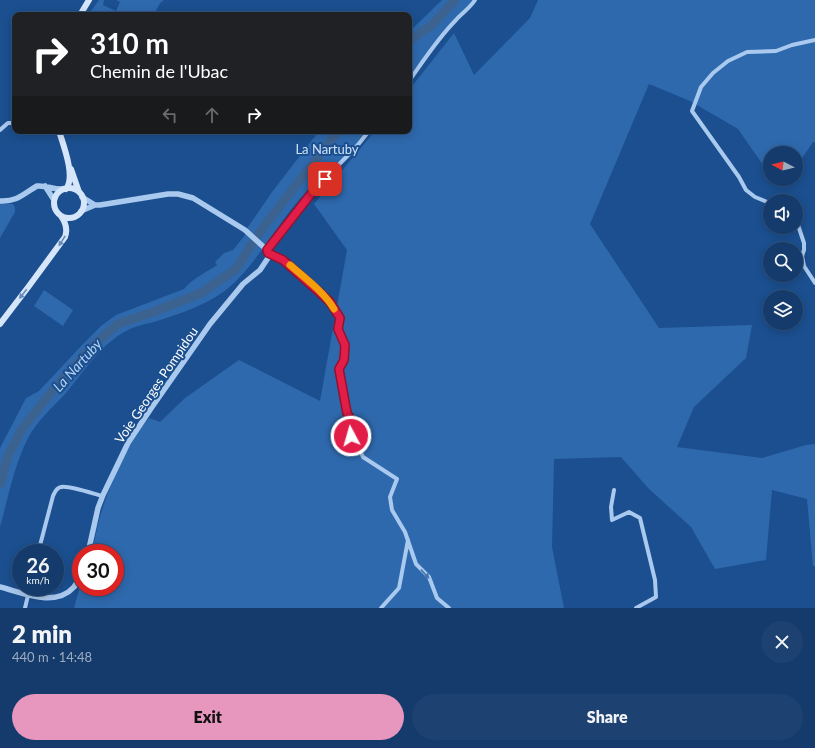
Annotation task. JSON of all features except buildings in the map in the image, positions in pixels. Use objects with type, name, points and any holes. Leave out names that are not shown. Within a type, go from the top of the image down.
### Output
[{"type":"main road","points":[[81,12],[86,1]]},
{"type":"main road","points":[[60,134],[83,206],[81,211],[73,218],[61,216]]},
{"type":"main road","points":[[0,324],[30,286],[65,237],[67,228],[66,223],[55,208],[54,200],[57,195],[69,185],[70,179],[68,162]]},
{"type":"main road","points":[[65,189],[75,190],[80,194]]},
{"type":"street","points":[[412,77],[430,51],[456,19],[472,5],[475,0]]},
{"type":"street","points":[[763,200],[755,197],[746,190],[739,177],[692,111],[701,87],[713,73],[728,61],[747,52],[758,53],[776,51],[792,45],[815,40]]},
{"type":"street","points":[[0,130],[8,123],[12,123]]},
{"type":"street","points":[[267,250],[314,190],[357,146],[367,134]]},
{"type":"street","points":[[0,201],[9,202],[15,200],[37,186],[65,189]]},
{"type":"street","points":[[44,186],[54,200]]},
{"type":"street","points":[[80,194],[95,205]]},
{"type":"street","points":[[81,211],[95,205],[162,195],[178,194],[193,198],[246,230],[267,250],[283,260],[330,302],[340,318],[338,329],[345,345],[344,360],[339,369],[347,413],[353,423],[351,436],[364,457],[396,479],[390,497],[392,510],[405,532],[416,564],[429,577],[437,598],[449,608]]},
{"type":"street","points":[[801,234],[804,243],[802,256],[804,266],[815,283]]},
{"type":"street","name":"Voie Georges Pompidou","points":[[90,544],[102,496],[126,448],[152,407],[210,324],[243,284],[260,270],[268,258],[267,250]]},
{"type":"street","points":[[40,544],[53,496],[56,490],[61,487],[67,487],[102,496]]},
{"type":"street","points":[[614,490],[611,507],[612,520],[629,512],[640,518],[655,580],[656,597],[636,608]]},
{"type":"street","points":[[381,608],[399,588],[408,540]]},
{"type":"street","points":[[0,587],[12,590]]},
{"type":"street","points":[[25,608],[28,596]]},
{"type":"street","points":[[36,596],[50,598],[58,596]]},
{"type":"green space","points":[[99,0],[104,0],[103,5],[116,11],[120,2],[116,0],[164,0],[155,12],[90,12]]},
{"type":"green space","points":[[442,0],[473,0],[456,19],[412,77],[412,29]]},
{"type":"green space","points":[[538,0],[815,0],[815,142],[813,142],[803,157],[803,146],[763,146],[763,165],[738,129],[690,101],[649,84],[590,224],[659,328],[752,325],[746,358],[694,407],[677,447],[762,458],[806,445],[815,444],[815,566],[813,566],[807,499],[772,490],[766,560],[715,569],[691,527],[648,488],[621,457],[554,459],[552,547],[564,608],[74,608],[77,596],[124,596],[124,544],[94,544],[99,520],[113,480],[126,453],[149,418],[160,422],[185,398],[239,360],[320,401],[347,250],[314,204],[372,134],[412,134],[412,86],[454,33],[474,75],[530,18]]},
{"type":"green space","name":"La Nartuby","points":[[317,134],[366,134],[355,147],[306,192],[286,216],[258,256],[226,290],[193,308],[154,322],[131,328],[118,336],[101,350],[65,394],[40,420],[28,438],[15,471],[0,527],[0,448],[26,398],[39,391],[101,326],[116,315],[184,289],[195,279],[217,265],[215,262],[224,253],[233,250],[245,235],[248,227],[272,192]]},
{"type":"green space","points":[[0,203],[13,204],[15,207],[15,212],[0,238]]},
{"type":"green space","points":[[44,290],[73,310],[63,326],[34,306]]},
{"type":"waterway","name":"La Nartuby","points":[[412,39],[432,25],[455,0]]},
{"type":"waterway","name":"La Nartuby","points":[[0,484],[8,456],[22,429],[53,390],[91,347],[118,324],[201,293],[236,269],[262,229],[336,134]]},
{"type":"slow traffic","points":[[290,265],[330,302],[334,309]]},
{"type":"route","points":[[325,179],[314,190],[267,250],[268,253],[283,260],[294,269],[330,302],[340,318],[338,329],[345,345],[344,360],[339,369],[347,413],[353,423],[351,436]]}]
